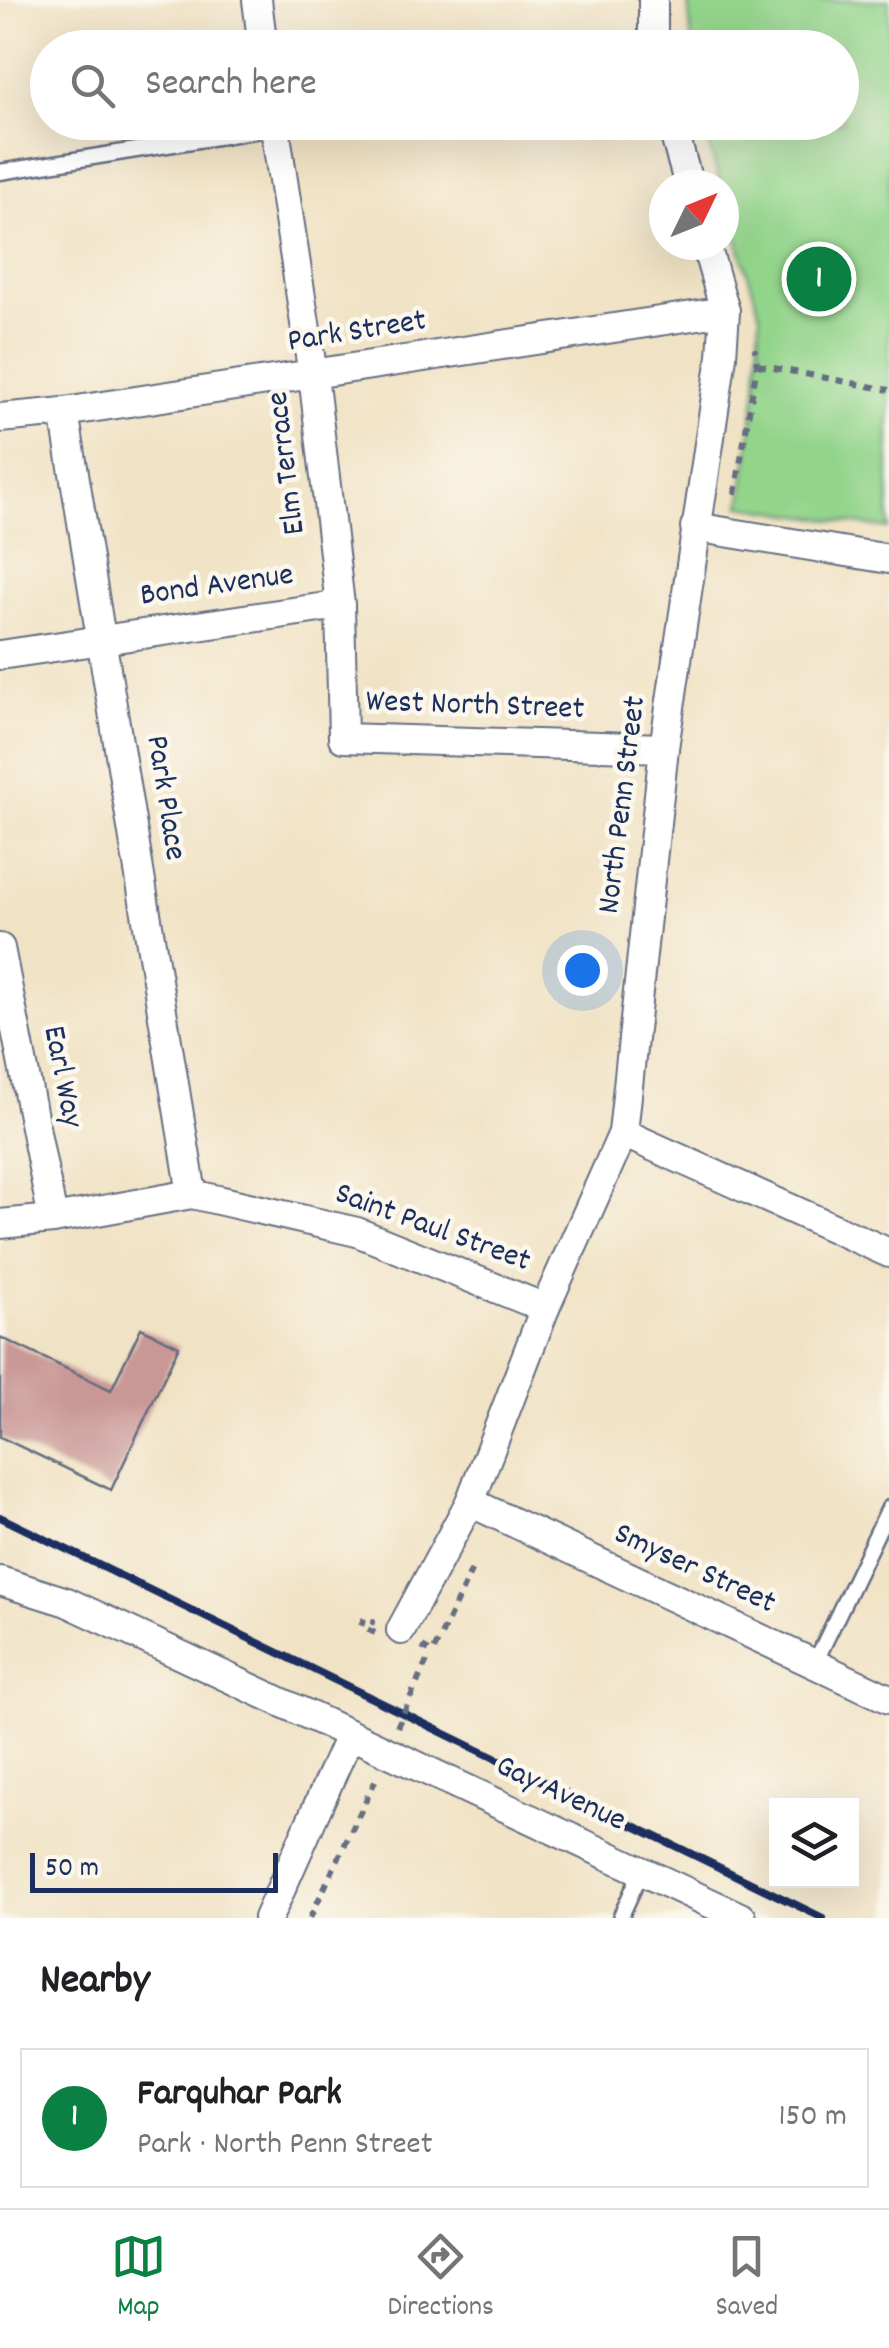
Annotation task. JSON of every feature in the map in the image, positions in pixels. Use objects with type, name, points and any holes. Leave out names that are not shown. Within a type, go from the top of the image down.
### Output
[{"type":"street","points":[[256,0],[260,30]]},
{"type":"street","points":[[653,0],[654,30]]},
{"type":"street","name":"Elm Terrace","points":[[276,140],[314,375],[340,604],[343,738]]},
{"type":"street","points":[[676,140],[685,170]]},
{"type":"street","name":"North Penn Street","points":[[401,1630],[470,1502],[545,1308],[623,1133],[664,748],[722,356],[725,311],[710,260]]},
{"type":"street","name":"Park Street","points":[[0,418],[64,412],[725,311]]},
{"type":"street","name":"Park Place","points":[[64,412],[192,1194]]},
{"type":"street","points":[[695,527],[889,559]]},
{"type":"street","name":"Bond Avenue","points":[[0,655],[340,604]]},
{"type":"street","name":"West North Street","points":[[343,738],[664,748]]},
{"type":"street","name":"Earl Way","points":[[0,948],[52,1219]]},
{"type":"street","points":[[623,1133],[889,1252]]},
{"type":"street","name":"Saint Paul Street","points":[[0,1224],[52,1219],[192,1194],[358,1232],[545,1308]]},
{"type":"street","name":"Smyser Street","points":[[470,1502],[889,1699]]},
{"type":"street","name":"Gay Avenue","points":[[0,1582],[67,1602],[742,1918]]},
{"type":"street","points":[[268,1918],[350,1736]]},
{"type":"lane","points":[[0,172],[187,140]]},
{"type":"lane","points":[[814,1665],[889,1508]]},
{"type":"lane","points":[[620,1918],[641,1872]]},
{"type":"path","points":[[734,504],[757,365],[889,390]]},
{"type":"path","points":[[397,1727],[428,1658]]},
{"type":"green space","points":[[688,0],[889,0],[889,529],[741,506],[757,388],[760,314],[739,245],[739,170],[716,170],[707,140],[859,140],[859,30],[691,30]]},
{"type":"building","points":[[141,1328],[179,1346],[111,1490],[0,1437],[0,1337],[111,1390]]},
{"type":"railway","points":[[0,1517],[823,1918]]},
{"type":"place","name":"Farquhar Park","points":[[819,279]]}]
